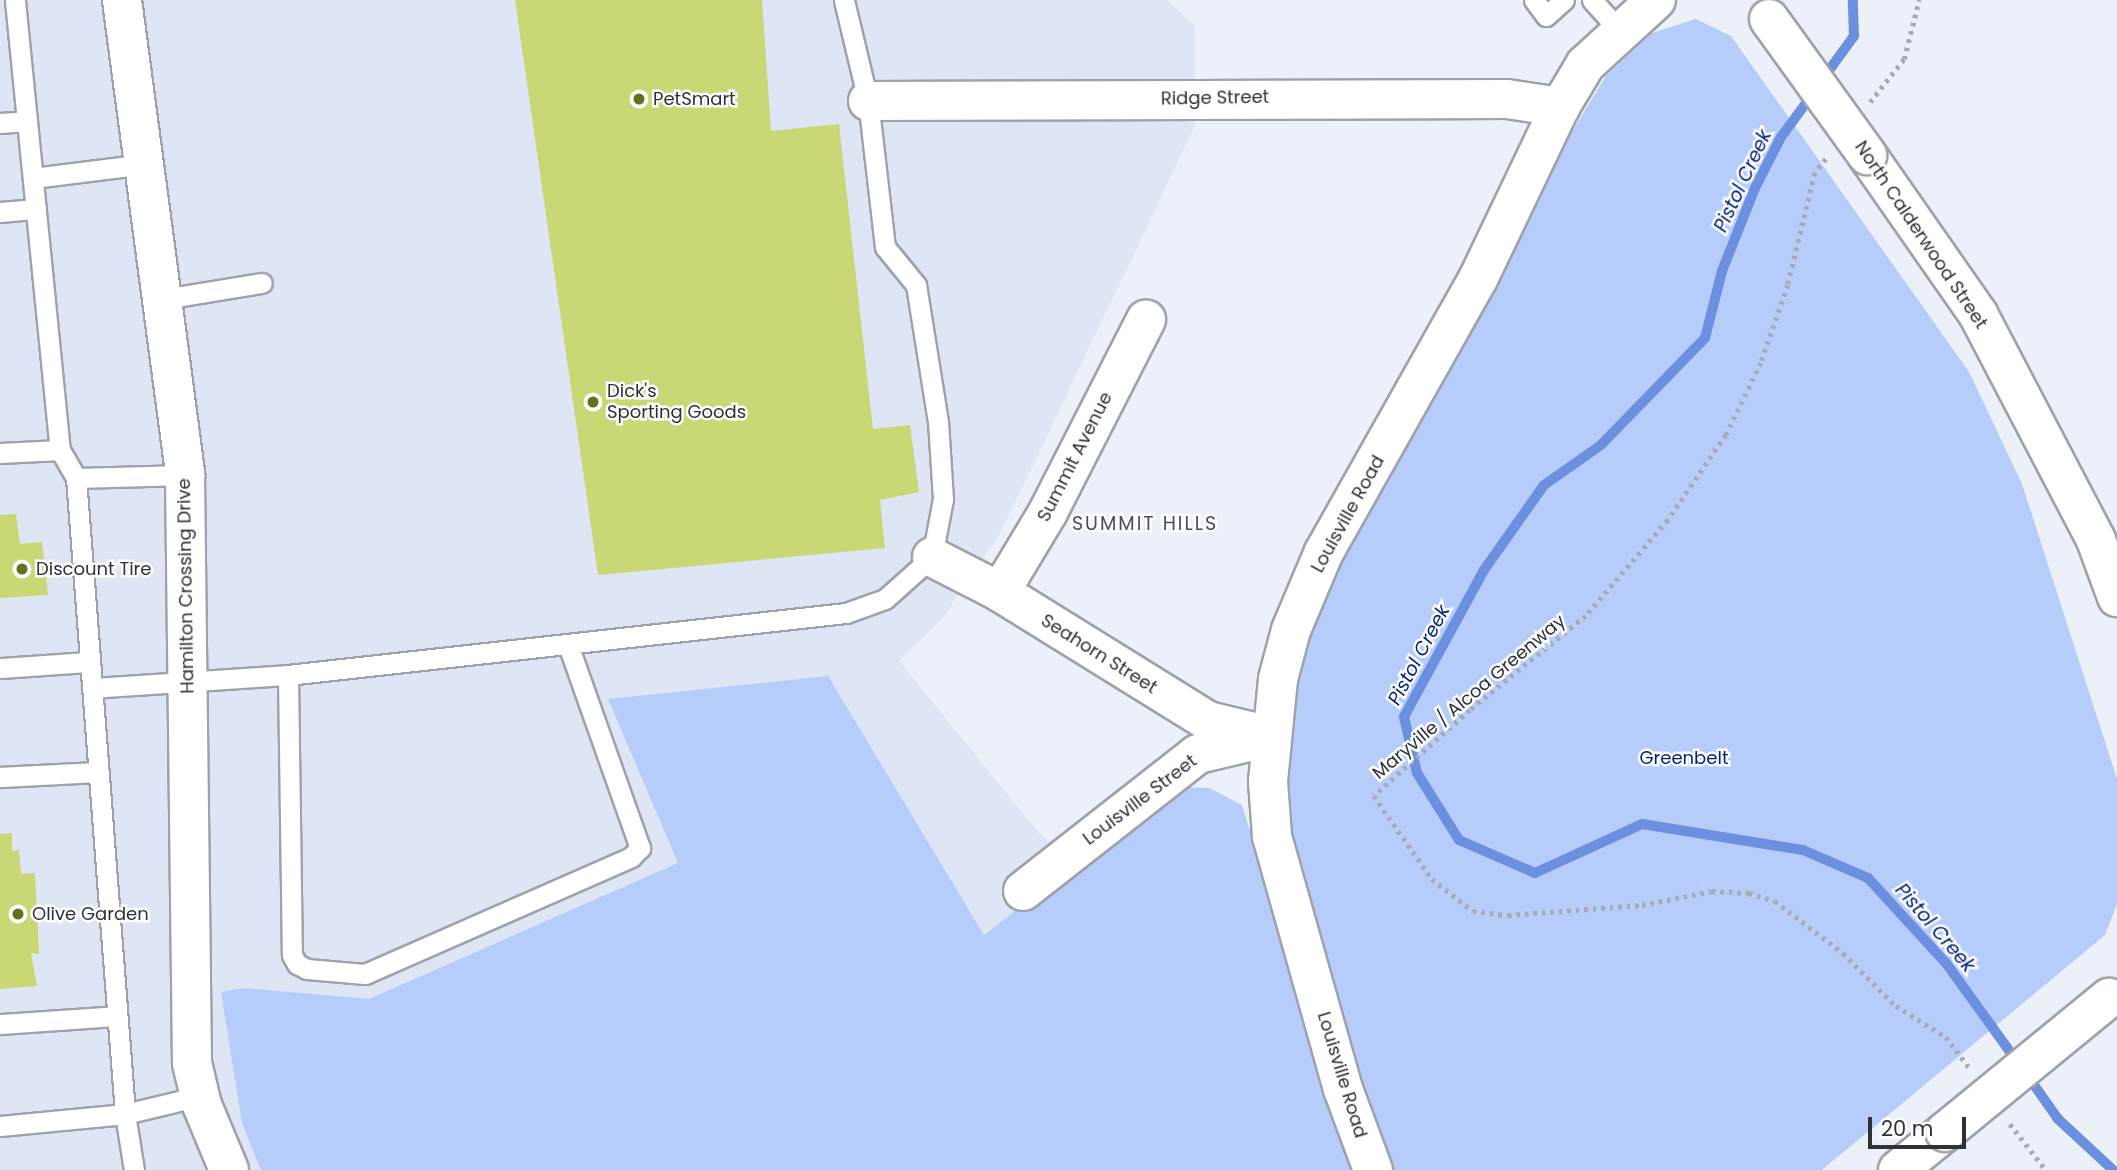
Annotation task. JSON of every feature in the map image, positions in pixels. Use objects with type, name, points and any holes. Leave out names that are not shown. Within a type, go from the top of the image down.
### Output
[{"type":"street","name":"Hamilton Crossing Drive","points":[[122,0],[185,475],[192,1063],[200,1096],[229,1170]]},
{"type":"street","name":"Louisville Road","points":[[1373,1170],[1343,1089],[1272,836],[1270,736],[1291,631],[1324,552],[1478,279],[1560,107],[1585,65],[1656,0]]},
{"type":"street","name":"North Calderwood Street","points":[[1762,10],[1849,153],[1978,314],[2096,540],[2117,597]]},
{"type":"street","name":"Ridge Street","points":[[868,102],[1507,99],[1560,107]]},
{"type":"street","name":"Summit Avenue","points":[[1000,592],[1048,512],[1146,320]]},
{"type":"street","name":"Seahorn Street","points":[[932,557],[1000,592],[1208,721],[1270,736]]},
{"type":"street","name":"Louisville Street","points":[[1023,891],[1198,754],[1270,736]]},
{"type":"street","points":[[1898,1170],[2113,995]]},
{"type":"lane","points":[[15,0],[60,450],[76,478],[125,1114],[134,1170]]},
{"type":"lane","points":[[92,688],[186,679],[288,675],[569,647],[846,613],[885,599],[932,557],[943,499],[938,422],[916,285],[885,247],[868,102],[844,0]]},
{"type":"lane","points":[[1534,0],[1546,16],[1564,0]]},
{"type":"lane","points":[[1592,0],[1621,32]]},
{"type":"lane","points":[[0,123],[27,121]]},
{"type":"lane","points":[[33,178],[145,164]]},
{"type":"lane","points":[[0,212],[36,209]]},
{"type":"lane","points":[[163,299],[262,283]]},
{"type":"lane","points":[[0,453],[60,450]]},
{"type":"lane","points":[[76,478],[185,475]]},
{"type":"lane","points":[[288,675],[292,955],[297,964],[307,969],[365,974],[631,857],[640,848],[569,647]]},
{"type":"lane","points":[[0,668],[89,662]]},
{"type":"lane","points":[[0,778],[98,772]]},
{"type":"lane","points":[[0,1024],[117,1017]]},
{"type":"lane","points":[[0,1126],[125,1114],[200,1096]]},
{"type":"path","points":[[1864,110],[1904,59],[1919,0]]},
{"type":"path","name":"Maryville / Alcoa Greenway","points":[[1849,153],[1815,173],[1788,285],[1760,363],[1726,435],[1668,520],[1586,616],[1440,737],[1374,796],[1403,842],[1432,879],[1473,911],[1508,915],[1642,905],[1712,891],[1749,893],[1775,901],[1843,953],[1896,1006],[1946,1037],[1979,1082]]},
{"type":"path","points":[[2004,1115],[2046,1170]]},
{"type":"shaded area","points":[[0,0],[1167,0],[1195,26],[1195,126],[999,536],[941,620],[899,661],[1039,833],[1080,866],[1209,788],[1242,805],[1338,1170],[0,1170]]},
{"type":"green space","name":"Greenbelt","points":[[1696,19],[1731,36],[1969,372],[2022,484],[2117,779],[2117,904],[2105,935],[1822,1170],[1382,1170],[1271,817],[1309,586],[1447,336],[1606,76],[1652,33]]},
{"type":"green space","points":[[828,676],[984,935],[1174,787],[1209,788],[1242,805],[1355,1170],[261,1170],[242,1123],[221,992],[244,988],[369,999],[678,863],[608,699]]},
{"type":"building","points":[[515,0],[762,0],[771,131],[839,124],[873,429],[910,425],[919,492],[880,500],[885,548],[598,575]]},
{"type":"building","name":"Discount Tire","points":[[16,514],[20,544],[42,542],[48,595],[0,598],[0,515]]},
{"type":"building","name":"Olive Garden","points":[[12,833],[12,851],[19,850],[21,874],[35,873],[39,954],[31,953],[37,986],[0,989],[0,834]]},
{"type":"waterway","name":"Pistol Creek","points":[[1822,80],[1854,36],[1853,0]]},
{"type":"waterway","name":"Pistol Creek","points":[[1812,95],[1781,137],[1755,188],[1722,271],[1705,338],[1601,445],[1544,485],[1484,570],[1404,717],[1417,773],[1459,840],[1535,873],[1642,824],[1803,850],[1868,878],[1946,963],[2018,1063]]},
{"type":"waterway","name":"Pistol Creek","points":[[2027,1075],[2058,1119],[2113,1170]]},
{"type":"place","name":"PetSmart","points":[[639,99]]},
{"type":"place","name":"Dick's Sporting Goods","points":[[593,402]]},
{"type":"place","name":"Discount Tire","points":[[22,569]]},
{"type":"place","name":"Olive Garden","points":[[18,914]]},
{"type":"district","name":"SUMMIT HILLS","points":[[1145,524]]}]
